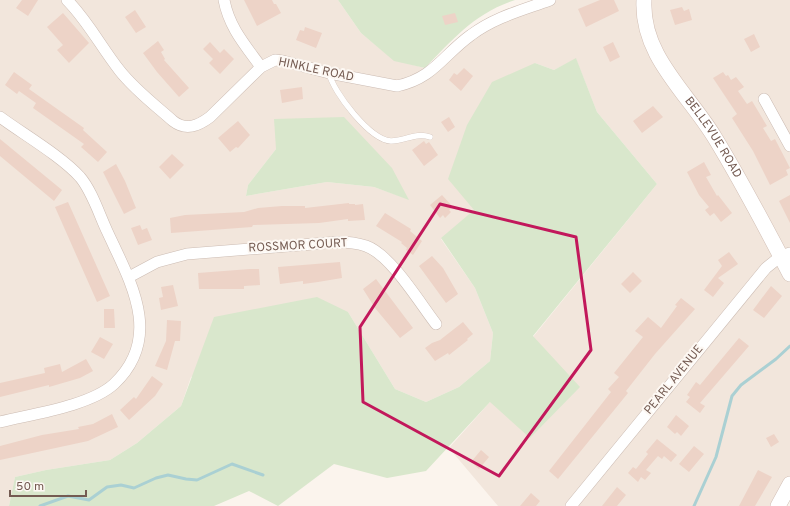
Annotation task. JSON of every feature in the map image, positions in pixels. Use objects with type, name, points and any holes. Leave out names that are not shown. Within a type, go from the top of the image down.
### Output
[{"type":"street","name":"HINKLE ROAD","points":[[67,0],[80,15],[124,75],[173,121],[182,127],[196,126],[210,117],[261,67],[275,60],[391,86],[406,84],[430,72],[470,36],[494,20],[550,0]]},
{"type":"street","points":[[224,0],[230,22],[238,36],[261,67]]},
{"type":"street","name":"BELLEVUE ROAD","points":[[644,0],[646,32],[657,57],[715,137],[785,254],[790,274]]},
{"type":"street","points":[[764,99],[790,146]]},
{"type":"street","points":[[0,117],[63,163],[80,178],[129,278],[141,317],[137,345],[131,361],[124,374],[114,384],[89,399],[0,422]]},
{"type":"street","name":"ROSSMOR COURT","points":[[129,278],[157,262],[187,254],[352,242],[366,246],[388,260],[436,324]]},
{"type":"street","name":"PEARL AVENUE","points":[[571,506],[766,268],[785,254]]},
{"type":"street","points":[[778,506],[790,484]]},
{"type":"lane","points":[[329,73],[331,81],[367,130],[382,140],[405,139],[416,135],[430,137]]},
{"type":"highlighted area","points":[[440,204],[576,237],[591,350],[499,476],[363,402],[360,327]]},
{"type":"shaded area","points":[[0,0],[338,0],[361,33],[394,60],[425,68],[420,77],[470,35],[550,0],[790,0],[790,484],[778,506],[498,506],[449,448],[490,402],[579,387],[533,337],[657,184],[597,112],[576,59],[554,70],[535,63],[475,210],[441,239],[475,288],[493,333],[490,361],[459,387],[426,402],[395,389],[348,312],[191,377],[181,406],[137,443],[110,460],[46,470],[15,477],[9,506],[0,506]],"holes":[[[276,149],[408,199],[374,187],[327,182],[246,196],[248,185]]]},
{"type":"green space","points":[[338,0],[515,0],[501,5],[476,20],[455,37],[425,68],[394,61],[361,33]]},
{"type":"green space","points":[[576,58],[597,112],[657,184],[533,336],[580,387],[530,438],[490,402],[426,471],[387,478],[334,464],[278,506],[249,491],[214,506],[9,506],[15,477],[46,470],[110,460],[137,443],[181,406],[214,317],[317,297],[348,312],[395,389],[426,402],[459,387],[490,361],[493,333],[475,288],[441,238],[474,210],[448,179],[467,125],[492,82],[535,63],[554,70]]},
{"type":"green space","points":[[344,117],[392,168],[409,200],[374,187],[327,182],[246,196],[248,185],[276,149],[274,119]]},
{"type":"building","points":[[22,0],[38,0],[28,16],[16,8]]},
{"type":"building","points":[[244,0],[272,0],[281,13],[257,26]]},
{"type":"building","points":[[600,0],[614,0],[619,11],[586,27],[578,9]]},
{"type":"building","points":[[682,7],[684,11],[689,9],[692,20],[675,25],[670,10]]},
{"type":"building","points":[[135,10],[146,27],[136,33],[125,17]]},
{"type":"building","points":[[63,13],[89,43],[69,63],[57,50],[63,45],[47,27]]},
{"type":"building","points":[[455,13],[458,22],[445,25],[442,16]]},
{"type":"building","points":[[305,27],[322,33],[316,48],[296,40],[300,30],[304,31]]},
{"type":"building","points":[[754,34],[760,47],[751,52],[744,39]]},
{"type":"building","points":[[158,41],[164,50],[161,52],[165,59],[164,60],[189,88],[179,97],[143,53]]},
{"type":"building","points":[[210,42],[220,53],[224,49],[234,59],[220,74],[209,63],[213,59],[203,49]]},
{"type":"building","points":[[613,42],[620,57],[610,62],[603,47]]},
{"type":"building","points":[[464,68],[473,76],[461,91],[449,80],[454,73],[457,75]]},
{"type":"building","points":[[14,72],[32,85],[29,89],[84,128],[83,130],[107,152],[98,162],[81,147],[84,144],[33,108],[36,103],[19,91],[17,94],[5,85]]},
{"type":"building","points":[[723,72],[726,76],[728,75],[731,80],[736,77],[744,87],[738,91],[747,104],[752,101],[767,126],[763,128],[771,141],[775,139],[790,168],[786,170],[788,175],[770,185],[753,151],[732,118],[737,114],[713,78]]},
{"type":"building","points":[[302,87],[303,99],[282,103],[280,90]]},
{"type":"building","points":[[653,106],[663,117],[642,133],[633,121]]},
{"type":"building","points":[[449,117],[455,127],[448,132],[441,122]]},
{"type":"building","points":[[238,121],[250,135],[238,148],[236,147],[230,152],[218,138]]},
{"type":"building","points":[[0,139],[62,190],[54,201],[0,156]]},
{"type":"building","points":[[424,141],[426,144],[429,142],[438,155],[424,166],[412,150]]},
{"type":"building","points":[[172,154],[184,165],[170,179],[159,167]]},
{"type":"building","points":[[704,162],[711,175],[706,177],[717,196],[718,195],[732,213],[721,222],[714,213],[710,216],[705,210],[709,207],[699,195],[687,172]]},
{"type":"building","points":[[116,164],[136,208],[124,214],[103,172]]},
{"type":"building","points":[[442,195],[453,207],[449,210],[451,212],[445,218],[443,215],[440,218],[430,205]]},
{"type":"building","points":[[790,195],[790,223],[779,201]]},
{"type":"building","points":[[68,202],[110,296],[97,302],[55,207]]},
{"type":"building","points":[[349,203],[355,205],[363,204],[365,220],[348,221],[348,219],[319,223],[253,225],[252,227],[171,233],[170,218],[185,215],[244,212],[258,208],[282,206],[305,206],[305,208]]},
{"type":"building","points":[[385,213],[411,229],[410,231],[422,241],[413,255],[406,250],[407,248],[401,243],[402,242],[376,226]]},
{"type":"building","points":[[140,225],[142,230],[147,228],[152,240],[138,245],[131,228]]},
{"type":"building","points":[[729,252],[738,264],[718,278],[724,283],[713,297],[704,290],[722,266],[718,260]]},
{"type":"building","points":[[432,256],[443,268],[458,294],[446,303],[419,266]]},
{"type":"building","points":[[340,262],[342,278],[303,284],[303,281],[280,284],[278,267]]},
{"type":"building","points":[[259,269],[260,285],[244,286],[244,289],[199,289],[198,273]]},
{"type":"building","points":[[633,272],[642,281],[630,293],[621,284]]},
{"type":"building","points":[[376,279],[413,328],[400,338],[375,308],[363,289]]},
{"type":"building","points":[[173,285],[178,306],[161,310],[159,298],[163,297],[161,287]]},
{"type":"building","points":[[771,286],[782,296],[764,318],[753,310]]},
{"type":"building","points":[[681,298],[695,309],[655,354],[626,391],[628,393],[558,479],[549,471],[611,392],[608,389],[619,377],[614,373],[643,337],[635,331],[648,317],[661,328]]},
{"type":"building","points":[[104,309],[114,309],[115,328],[104,328]]},
{"type":"building","points":[[167,320],[181,321],[180,341],[175,341],[167,370],[155,366],[166,341]]},
{"type":"building","points":[[463,322],[473,334],[467,339],[468,340],[449,355],[448,353],[435,361],[425,348],[440,340]]},
{"type":"building","points":[[100,337],[113,344],[104,359],[91,352]]},
{"type":"building","points":[[739,338],[749,346],[700,403],[705,406],[700,413],[686,402],[690,397],[687,395],[696,382],[700,385]]},
{"type":"building","points":[[86,359],[93,371],[80,378],[49,387],[49,385],[0,397],[0,383],[45,373],[44,368],[60,364],[62,372]]},
{"type":"building","points":[[152,376],[163,384],[155,396],[129,420],[120,410],[134,397],[136,399]]},
{"type":"building","points":[[112,414],[118,427],[88,441],[0,460],[0,446],[42,435],[79,429],[78,427],[93,424]]},
{"type":"building","points":[[676,415],[689,426],[681,436],[677,432],[675,434],[667,427]]},
{"type":"building","points":[[774,434],[779,442],[771,447],[766,438]]},
{"type":"building","points":[[657,439],[677,455],[671,462],[664,456],[662,459],[658,456],[646,470],[651,473],[645,480],[641,477],[638,482],[628,473],[633,467],[636,469],[648,454],[646,452]]},
{"type":"building","points":[[694,446],[704,454],[689,472],[679,464]]},
{"type":"building","points":[[481,450],[489,457],[479,469],[471,462]]},
{"type":"building","points":[[758,470],[772,477],[755,506],[739,506]]},
{"type":"building","points":[[617,487],[626,495],[617,506],[602,506]]},
{"type":"building","points":[[531,493],[540,501],[536,506],[520,506]]},
{"type":"waterway","points":[[694,506],[716,457],[732,396],[741,385],[776,359],[790,346]]},
{"type":"waterway","points":[[40,506],[68,496],[89,500],[107,487],[121,485],[134,488],[156,478],[168,475],[197,480],[232,464],[263,475]]}]
